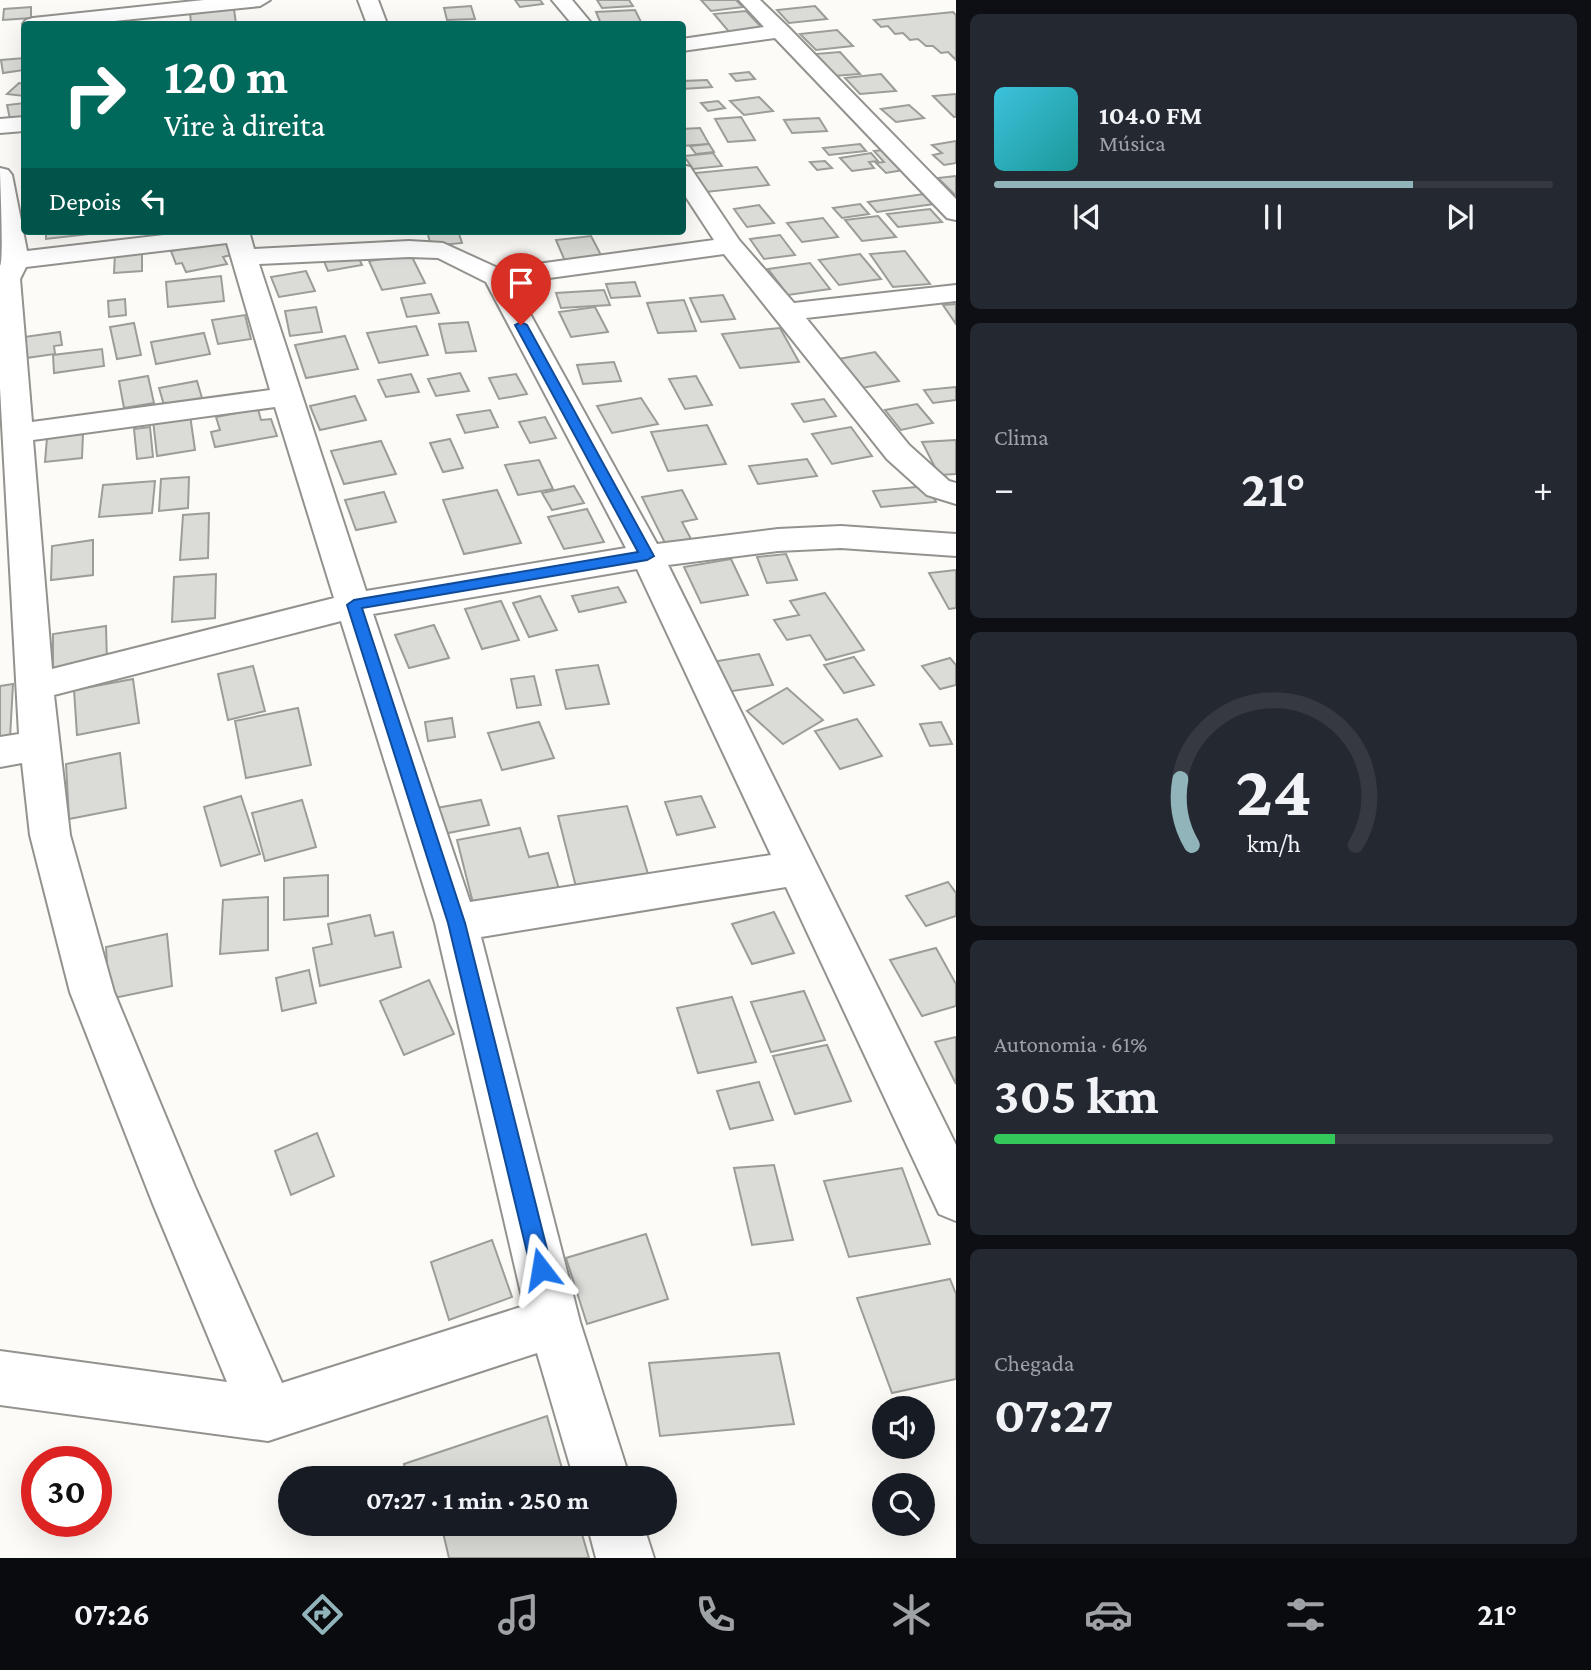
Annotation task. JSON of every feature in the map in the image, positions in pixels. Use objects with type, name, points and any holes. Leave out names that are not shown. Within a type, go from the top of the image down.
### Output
[{"type":"street","points":[[66,21],[260,0]]},
{"type":"street","points":[[368,0],[376,21]]},
{"type":"street","points":[[562,0],[580,21]]},
{"type":"street","points":[[749,0],[956,214]]},
{"type":"street","points":[[686,44],[780,32]]},
{"type":"street","points":[[0,126],[21,124]]},
{"type":"street","points":[[0,174],[39,746],[50,835],[92,992],[177,1204],[268,1414]]},
{"type":"street","points":[[686,178],[730,245],[788,312],[898,452],[947,491],[956,518]]},
{"type":"street","points":[[8,273],[239,241],[409,240],[443,251],[497,277],[730,245]]},
{"type":"street","points":[[239,241],[286,397],[456,923],[554,1322],[598,1466]]},
{"type":"street","points":[[497,277],[647,556],[956,1197]]},
{"type":"street","points":[[788,312],[956,293]]},
{"type":"street","points":[[19,433],[286,397]]},
{"type":"street","points":[[37,686],[354,605],[647,556],[778,540],[841,537],[956,545]]},
{"type":"street","points":[[0,752],[39,746]]},
{"type":"street","points":[[456,923],[797,868]]},
{"type":"street","points":[[0,1378],[268,1414],[554,1322]]},
{"type":"street","points":[[619,1536],[625,1558]]},
{"type":"building","points":[[515,0],[540,0],[543,4],[520,7]]},
{"type":"building","points":[[597,0],[629,0],[633,6],[602,8]]},
{"type":"building","points":[[701,0],[736,0],[743,7],[711,11]]},
{"type":"building","points":[[471,6],[475,19],[447,20],[444,8]]},
{"type":"building","points":[[815,6],[827,19],[789,23],[777,10]]},
{"type":"building","points":[[31,7],[31,18],[3,20],[4,9]]},
{"type":"building","points":[[234,9],[236,21],[191,21],[190,12]]},
{"type":"building","points":[[635,10],[640,21],[600,21],[596,12]]},
{"type":"building","points":[[746,11],[763,29],[730,33],[714,14]]},
{"type":"building","points":[[953,12],[956,15],[956,60],[948,52],[941,53],[918,39],[910,40],[903,33],[895,34],[888,26],[881,27],[874,20]]},
{"type":"building","points":[[837,30],[853,46],[816,50],[800,34]]},
{"type":"building","points":[[840,52],[860,74],[834,76],[815,54]]},
{"type":"building","points":[[21,58],[21,70],[3,73],[1,60]]},
{"type":"building","points":[[749,72],[755,79],[736,81],[730,74]]},
{"type":"building","points":[[881,74],[896,91],[860,94],[845,78]]},
{"type":"building","points":[[707,80],[712,87],[686,89],[686,81]]},
{"type":"building","points":[[19,83],[21,83],[21,96],[7,94]]},
{"type":"building","points":[[956,94],[956,117],[933,96]]},
{"type":"building","points":[[759,97],[773,111],[744,115],[730,101]]},
{"type":"building","points":[[718,101],[725,108],[708,111],[701,103]]},
{"type":"building","points":[[21,103],[21,117],[10,119],[7,105]]},
{"type":"building","points":[[909,105],[924,118],[896,122],[881,109]]},
{"type":"building","points":[[741,117],[755,140],[728,142],[715,119]]},
{"type":"building","points":[[819,118],[827,131],[792,133],[784,120]]},
{"type":"building","points":[[700,128],[709,144],[686,146],[686,129]]},
{"type":"building","points":[[956,141],[956,163],[944,165],[933,155],[942,153],[932,145]]},
{"type":"building","points":[[709,144],[714,152],[696,154],[690,146]]},
{"type":"building","points":[[860,144],[866,151],[829,155],[823,148]]},
{"type":"building","points":[[883,150],[903,170],[886,173],[876,163],[884,162],[874,151]]},
{"type":"building","points":[[713,153],[722,166],[693,169],[686,156]]},
{"type":"building","points":[[871,153],[878,161],[869,162],[874,168],[852,171],[840,158]]},
{"type":"building","points":[[825,161],[832,168],[817,170],[810,162]]},
{"type":"building","points":[[757,167],[769,185],[706,192],[695,173]]},
{"type":"building","points":[[956,176],[956,196],[938,178]]},
{"type":"building","points":[[924,194],[934,204],[877,212],[868,202]]},
{"type":"building","points":[[860,204],[869,214],[842,218],[833,208]]},
{"type":"building","points":[[759,205],[774,223],[747,227],[734,209]]},
{"type":"building","points":[[930,209],[942,222],[898,227],[887,214]]},
{"type":"building","points":[[878,216],[896,237],[862,241],[845,220]]},
{"type":"building","points":[[823,218],[838,237],[802,242],[787,223]]},
{"type":"building","points":[[46,235],[80,235],[46,239]]},
{"type":"building","points":[[428,235],[459,235],[462,243],[431,246]]},
{"type":"building","points":[[780,235],[795,255],[764,259],[750,239]]},
{"type":"building","points":[[591,236],[602,257],[565,261],[556,240]]},
{"type":"building","points":[[225,241],[231,255],[223,257],[227,264],[186,272],[182,263],[176,264],[171,251]]},
{"type":"building","points":[[142,251],[142,271],[114,273],[115,253]]},
{"type":"building","points":[[905,251],[930,284],[893,287],[870,254]]},
{"type":"building","points":[[357,254],[362,265],[328,271],[323,259]]},
{"type":"building","points":[[860,254],[881,279],[839,285],[819,260]]},
{"type":"building","points":[[411,255],[425,283],[382,290],[369,261]]},
{"type":"building","points":[[810,263],[830,289],[788,295],[768,269]]},
{"type":"building","points":[[306,271],[315,291],[279,297],[271,277]]},
{"type":"building","points":[[221,276],[224,301],[168,307],[166,282]]},
{"type":"building","points":[[635,282],[640,296],[611,298],[606,284]]},
{"type":"building","points":[[604,290],[610,305],[561,308],[556,293]]},
{"type":"building","points":[[431,294],[439,313],[407,317],[401,298]]},
{"type":"building","points":[[723,295],[735,319],[701,322],[690,298]]},
{"type":"building","points":[[125,299],[126,315],[109,317],[108,301]]},
{"type":"building","points":[[684,300],[696,331],[658,333],[647,303]]},
{"type":"building","points":[[956,304],[956,324],[943,305]]},
{"type":"building","points":[[316,307],[322,332],[290,336],[285,311]]},
{"type":"building","points":[[595,307],[608,332],[571,337],[559,312]]},
{"type":"building","points":[[245,315],[251,339],[218,344],[212,320]]},
{"type":"building","points":[[468,322],[476,351],[446,353],[439,324]]},
{"type":"building","points":[[134,323],[141,355],[117,359],[110,327]]},
{"type":"building","points":[[416,326],[428,355],[379,363],[367,333]]},
{"type":"building","points":[[780,328],[799,362],[740,368],[722,334]]},
{"type":"building","points":[[60,332],[62,345],[54,346],[55,354],[26,358],[24,337]]},
{"type":"building","points":[[204,333],[210,354],[156,364],[151,342]]},
{"type":"building","points":[[345,336],[358,369],[306,378],[295,345]]},
{"type":"building","points":[[102,349],[104,366],[54,373],[53,355]]},
{"type":"building","points":[[875,352],[899,381],[862,388],[839,359]]},
{"type":"building","points":[[614,362],[621,381],[583,384],[577,365]]},
{"type":"building","points":[[460,373],[469,391],[436,396],[428,379]]},
{"type":"building","points":[[411,374],[419,392],[386,397],[378,380]]},
{"type":"building","points":[[516,374],[527,394],[499,399],[489,378]]},
{"type":"building","points":[[148,376],[154,403],[124,408],[119,381]]},
{"type":"building","points":[[696,376],[712,405],[685,409],[669,379]]},
{"type":"building","points":[[197,381],[202,398],[164,405],[159,388]]},
{"type":"building","points":[[956,387],[956,400],[933,403],[924,390]]},
{"type":"building","points":[[355,396],[366,420],[320,430],[310,406]]},
{"type":"building","points":[[641,398],[658,424],[612,433],[597,406]]},
{"type":"building","points":[[824,399],[836,416],[804,422],[792,404]]},
{"type":"building","points":[[917,404],[933,423],[901,430],[885,410]]},
{"type":"building","points":[[258,409],[261,420],[271,419],[277,436],[215,447],[211,432],[220,430],[216,417]]},
{"type":"building","points":[[490,410],[498,427],[465,433],[457,415]]},
{"type":"building","points":[[190,415],[195,450],[157,456],[153,420]]},
{"type":"building","points":[[545,417],[556,438],[530,443],[519,422]]},
{"type":"building","points":[[707,425],[726,464],[668,471],[651,432]]},
{"type":"building","points":[[150,427],[153,457],[137,459],[134,429]]},
{"type":"building","points":[[851,427],[872,456],[832,464],[812,434]]},
{"type":"building","points":[[83,434],[82,458],[45,462],[47,438]]},
{"type":"building","points":[[450,439],[463,468],[443,472],[430,443]]},
{"type":"building","points":[[956,440],[956,474],[939,475],[922,442]]},
{"type":"building","points":[[381,441],[396,474],[344,484],[331,451]]},
{"type":"building","points":[[807,459],[817,476],[758,484],[749,466]]},
{"type":"building","points":[[539,460],[553,489],[518,495],[505,465]]},
{"type":"building","points":[[189,477],[188,508],[159,511],[161,479]]},
{"type":"building","points":[[155,481],[152,513],[99,517],[103,485]]},
{"type":"building","points":[[574,486],[584,503],[552,510],[542,493]]},
{"type":"building","points":[[927,486],[936,502],[881,507],[873,491]]},
{"type":"building","points":[[497,490],[521,543],[464,554],[443,500]]},
{"type":"building","points":[[682,490],[697,519],[682,522],[691,539],[665,543],[642,497]]},
{"type":"building","points":[[384,492],[396,522],[356,530],[345,500]]},
{"type":"building","points":[[587,509],[604,542],[564,549],[548,517]]},
{"type":"building","points":[[209,513],[208,558],[180,560],[183,515]]},
{"type":"building","points":[[93,540],[93,575],[51,580],[52,546]]},
{"type":"building","points":[[786,554],[797,580],[767,583],[757,557]]},
{"type":"building","points":[[731,559],[748,595],[701,603],[684,567]]},
{"type":"building","points":[[956,570],[956,608],[949,609],[929,573]]},
{"type":"building","points":[[216,574],[215,618],[172,622],[174,577]]},
{"type":"building","points":[[618,587],[626,602],[579,612],[572,596]]},
{"type":"building","points":[[825,593],[864,650],[826,660],[810,635],[787,640],[774,620],[799,615],[790,601]]},
{"type":"building","points":[[540,596],[557,630],[529,637],[513,603]]},
{"type":"building","points":[[501,601],[519,640],[482,649],[465,609]]},
{"type":"building","points":[[434,625],[449,658],[409,668],[395,635]]},
{"type":"building","points":[[106,626],[107,662],[53,670],[53,634]]},
{"type":"building","points":[[759,654],[773,685],[726,692],[712,662]]},
{"type":"building","points":[[854,657],[874,685],[844,693],[824,665]]},
{"type":"building","points":[[950,658],[956,665],[956,685],[940,689],[922,666]]},
{"type":"building","points":[[598,665],[609,704],[566,709],[556,670]]},
{"type":"building","points":[[253,666],[265,711],[228,720],[218,674]]},
{"type":"building","points":[[534,676],[541,705],[517,708],[511,679]]},
{"type":"building","points":[[133,679],[139,723],[77,735],[74,690]]},
{"type":"building","points":[[13,684],[10,738],[0,740],[0,686]]},
{"type":"building","points":[[787,688],[823,720],[783,744],[747,711]]},
{"type":"building","points":[[298,708],[311,765],[246,778],[235,721]]},
{"type":"building","points":[[452,718],[455,737],[428,741],[425,722]]},
{"type":"building","points":[[857,719],[882,756],[840,769],[815,731]]},
{"type":"building","points":[[539,722],[554,758],[502,770],[488,733]]},
{"type":"building","points":[[941,722],[952,744],[930,746],[920,724]]},
{"type":"building","points":[[120,753],[126,808],[69,819],[66,764]]},
{"type":"building","points":[[241,796],[260,854],[221,866],[204,807]]},
{"type":"building","points":[[701,796],[715,827],[677,835],[665,802]]},
{"type":"building","points":[[302,800],[316,847],[265,861],[252,813]]},
{"type":"building","points":[[481,800],[489,825],[443,834],[436,808]]},
{"type":"building","points":[[627,806],[649,877],[576,887],[558,816]]},
{"type":"building","points":[[520,828],[529,857],[548,853],[559,889],[474,907],[457,840]]},
{"type":"building","points":[[328,875],[328,916],[284,920],[284,878]]},
{"type":"building","points":[[948,882],[956,893],[956,916],[926,926],[906,896]]},
{"type":"building","points":[[268,897],[268,950],[220,954],[223,900]]},
{"type":"building","points":[[774,912],[794,953],[752,964],[732,924]]},
{"type":"building","points":[[370,915],[375,936],[393,932],[401,967],[320,986],[313,948],[332,944],[328,924]]},
{"type":"building","points":[[167,934],[172,986],[109,999],[106,947]]},
{"type":"building","points":[[936,948],[956,984],[956,1006],[922,1016],[890,960]]},
{"type":"building","points":[[309,970],[316,1003],[282,1011],[276,978]]},
{"type":"building","points":[[429,980],[454,1034],[404,1055],[380,1001]]},
{"type":"building","points":[[804,991],[825,1040],[771,1052],[751,1002]]},
{"type":"building","points":[[732,997],[756,1062],[698,1073],[677,1008]]},
{"type":"building","points":[[956,1037],[956,1084],[935,1042]]},
{"type":"building","points":[[827,1045],[851,1101],[795,1114],[773,1056]]},
{"type":"building","points":[[759,1082],[773,1120],[730,1129],[717,1091]]},
{"type":"building","points":[[317,1133],[334,1176],[291,1195],[275,1151]]},
{"type":"building","points":[[774,1165],[793,1240],[752,1245],[734,1168]]},
{"type":"building","points":[[902,1168],[930,1244],[849,1257],[824,1181]]},
{"type":"building","points":[[646,1234],[668,1299],[587,1324],[566,1258]]},
{"type":"building","points":[[492,1240],[512,1297],[449,1320],[431,1262]]},
{"type":"building","points":[[950,1279],[956,1294],[956,1379],[892,1393],[857,1298]]},
{"type":"building","points":[[779,1353],[794,1424],[660,1436],[649,1363]]},
{"type":"building","points":[[547,1416],[561,1466],[404,1466]]},
{"type":"building","points":[[444,1536],[583,1536],[589,1558],[449,1558]]},
{"type":"route","points":[[521,325],[647,556],[354,605],[456,923],[541,1269]]}]
